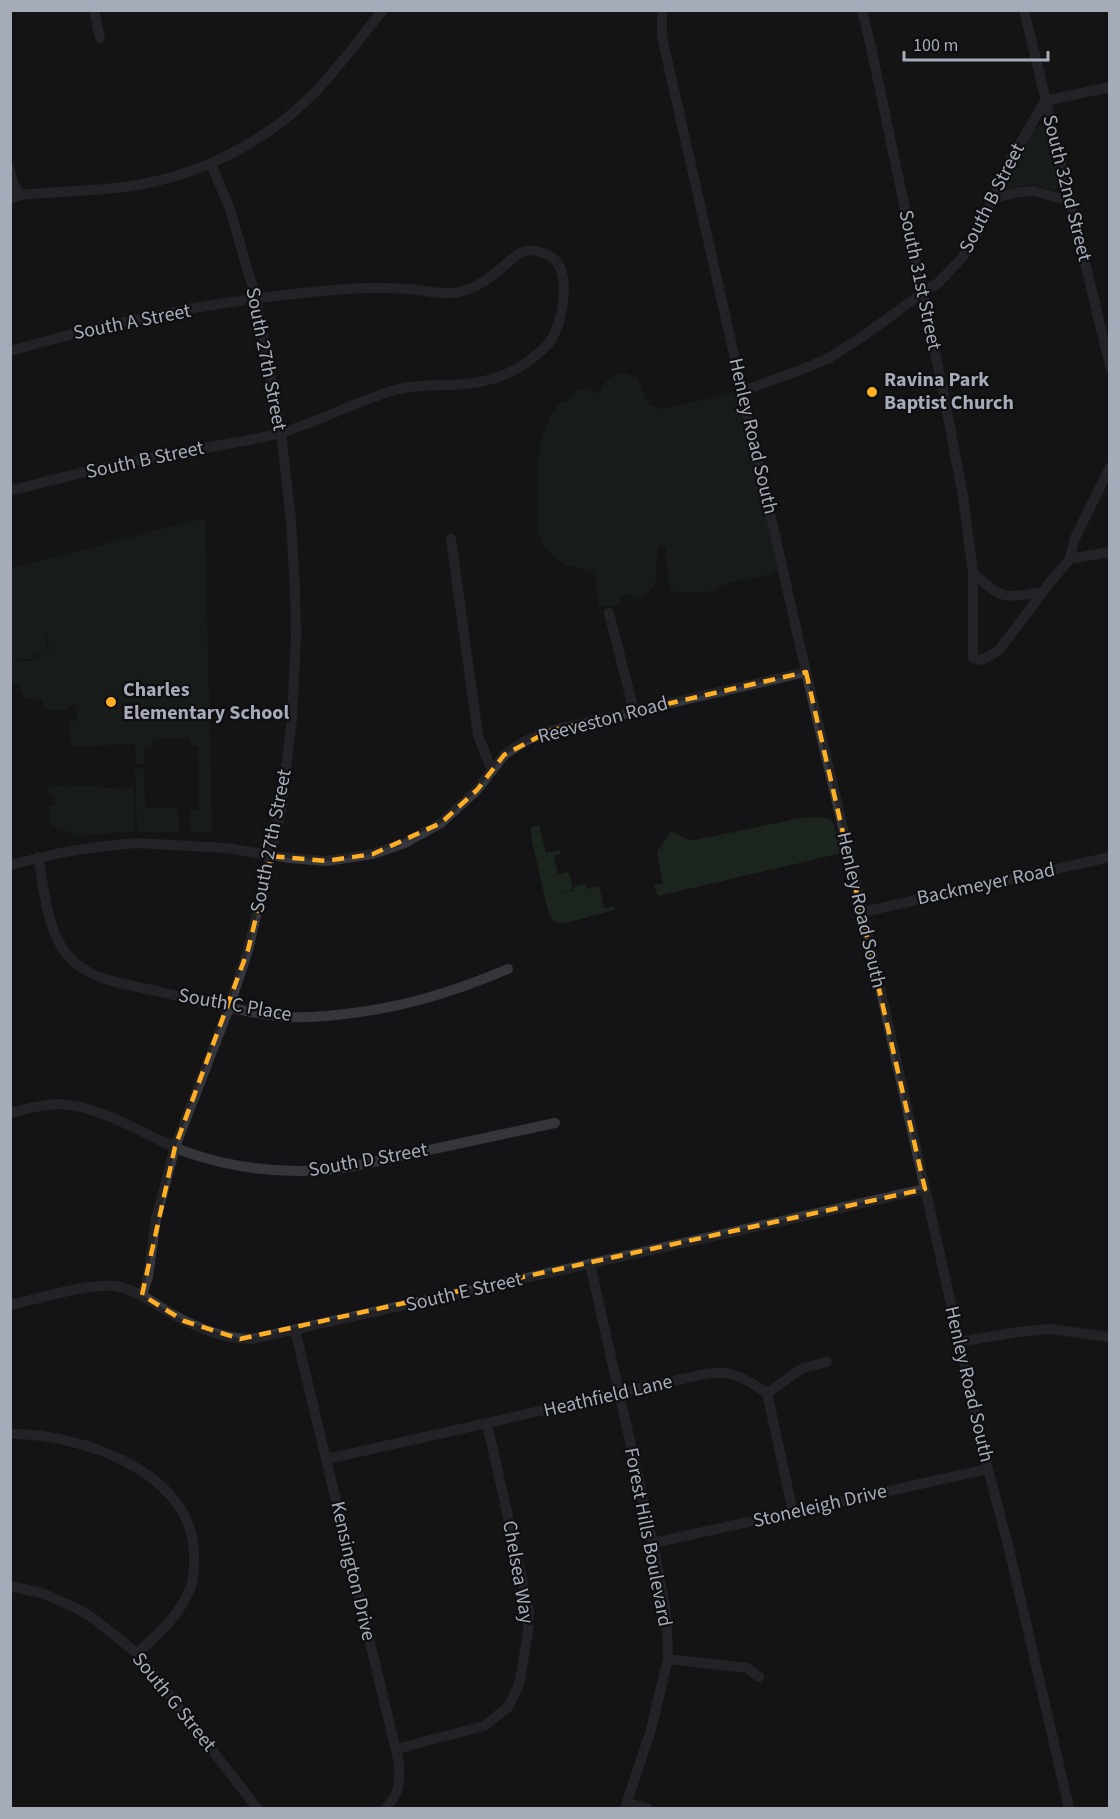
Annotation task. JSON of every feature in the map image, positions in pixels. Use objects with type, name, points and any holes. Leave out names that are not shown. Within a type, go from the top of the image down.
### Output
[{"type":"street","points":[[94,10],[100,38]]},
{"type":"street","points":[[10,170],[15,197],[125,187],[190,172],[211,164],[252,142],[290,115],[316,92],[383,10]]},
{"type":"street","name":"Henley Road South","points":[[662,10],[662,37],[988,1469],[1009,1549],[1069,1809]]},
{"type":"street","name":"South 31st Street","points":[[862,10],[956,452],[974,573],[973,658],[982,660],[999,650],[1042,592]]},
{"type":"street","name":"South 32nd Street","points":[[1024,10],[1110,366]]},
{"type":"street","points":[[1045,101],[1110,87]]},
{"type":"street","name":"South B Street","points":[[743,391],[829,358],[938,283],[963,257],[977,234],[1008,164],[1045,101]]},
{"type":"street","name":"South 27th Street","points":[[142,1295],[148,1277],[156,1219],[175,1147],[229,1008],[248,950],[281,811],[292,718],[296,635],[291,520],[281,433],[256,299],[230,209],[211,164]]},
{"type":"street","points":[[994,198],[1034,191],[1070,201]]},
{"type":"street","name":"South A Street","points":[[10,351],[134,320],[256,299],[348,289],[400,289],[448,294],[460,292],[477,286],[521,252],[529,250],[552,256],[561,267],[563,273],[562,307],[555,332],[547,345],[524,365],[486,381],[398,389],[281,433]]},
{"type":"street","name":"South B Street","points":[[10,491],[163,455],[281,433]]},
{"type":"street","points":[[974,573],[991,589],[1002,595],[1016,596],[1042,592],[1070,559],[1074,540],[1110,467]]},
{"type":"street","points":[[451,539],[477,735],[492,771]]},
{"type":"street","points":[[1070,559],[1110,552]]},
{"type":"street","points":[[609,613],[634,711]]},
{"type":"street","name":"Reeveston Road","points":[[10,865],[38,857],[98,846],[136,843],[226,848],[270,856],[326,861],[373,854],[405,843],[441,823],[477,790],[504,755],[525,741],[549,731],[806,672]]},
{"type":"street","name":"South C Place","points":[[38,857],[54,931],[64,951],[72,960],[97,977],[229,1008],[279,1016],[327,1016],[401,1006],[442,994],[507,969]]},
{"type":"street","name":"Backmeyer Road","points":[[862,912],[1110,857]]},
{"type":"street","name":"South D Street","points":[[10,1113],[58,1104],[88,1108],[190,1153],[236,1166],[271,1171],[321,1171],[351,1167],[555,1123]]},
{"type":"street","name":"South E Street","points":[[10,1305],[95,1286],[120,1287],[142,1295],[184,1321],[221,1335],[252,1339],[925,1189]]},
{"type":"street","name":"Forest Hills Boulevard","points":[[590,1264],[665,1607],[668,1659],[650,1733],[626,1806]]},
{"type":"street","points":[[959,1342],[1050,1329],[1110,1337]]},
{"type":"street","name":"Kensington Drive","points":[[296,1330],[396,1749],[398,1789],[396,1796],[386,1809]]},
{"type":"street","points":[[794,1512],[766,1393],[803,1368],[827,1362]]},
{"type":"street","name":"Heathfield Lane","points":[[327,1459],[713,1373],[731,1374],[744,1379],[766,1393]]},
{"type":"street","name":"Chelsea Way","points":[[396,1749],[476,1730],[487,1725],[508,1707],[520,1680],[529,1611],[487,1423]]},
{"type":"street","points":[[10,1434],[50,1437],[105,1453],[158,1482],[182,1509],[192,1533],[195,1550],[191,1587],[176,1614],[137,1653]]},
{"type":"street","name":"Stoneleigh Drive","points":[[653,1544],[988,1469]]},
{"type":"street","name":"South G Street","points":[[10,1586],[42,1593],[78,1609],[137,1653],[256,1809]]},
{"type":"street","points":[[668,1659],[747,1668],[759,1677]]},
{"type":"street","points":[[626,1806],[647,1809]]},
{"type":"highlighted area","points":[[806,672],[925,1189],[240,1339],[184,1321],[142,1295],[175,1147],[248,950],[271,856],[326,861],[373,854],[441,823],[477,790],[504,755],[549,731]]},
{"type":"shaded area","points":[[1038,126],[1046,128],[1062,185],[1059,190],[1031,185],[1006,191],[1004,185],[1018,153],[1027,137]]},
{"type":"shaded area","points":[[624,373],[637,378],[649,405],[659,409],[738,392],[777,569],[774,573],[729,583],[710,591],[693,593],[672,591],[668,581],[666,549],[661,545],[653,588],[637,598],[629,594],[620,595],[621,602],[615,606],[600,607],[596,592],[597,579],[590,570],[565,565],[554,558],[544,546],[537,532],[538,460],[541,441],[551,414],[560,403],[568,401],[576,391],[586,388],[595,393],[601,391],[610,378]]},
{"type":"shaded area","name":"Charles Elementary School","points":[[205,518],[212,833],[193,832],[190,828],[190,810],[199,809],[198,747],[190,746],[189,738],[152,739],[152,747],[144,747],[144,764],[136,764],[135,744],[71,747],[69,721],[77,721],[76,705],[68,705],[67,711],[45,710],[42,699],[25,699],[17,684],[10,684],[11,661],[41,660],[36,659],[36,654],[49,652],[47,631],[47,652],[33,652],[33,659],[11,660],[11,568]]},
{"type":"shaded area","points":[[144,768],[145,807],[175,808],[180,820],[178,832],[137,832],[135,769]]},
{"type":"shaded area","points":[[99,786],[100,788],[134,787],[134,831],[77,836],[50,825],[49,806],[56,805],[55,798],[47,791],[47,787]]},
{"type":"shaded area","points":[[800,818],[830,819],[834,824],[842,853],[658,896],[654,885],[663,883],[657,852],[671,831],[689,840],[696,840]]},
{"type":"shaded area","points":[[539,825],[546,853],[560,850],[561,854],[554,856],[558,873],[554,875],[569,872],[573,889],[557,894],[574,890],[574,887],[586,884],[587,889],[599,886],[604,908],[615,906],[614,910],[565,923],[554,922],[549,915],[531,837],[531,827]]},
{"type":"place","name":"Ravina Park Baptist Church","points":[[872,392]]},
{"type":"place","name":"Charles Elementary School","points":[[111,702]]}]
